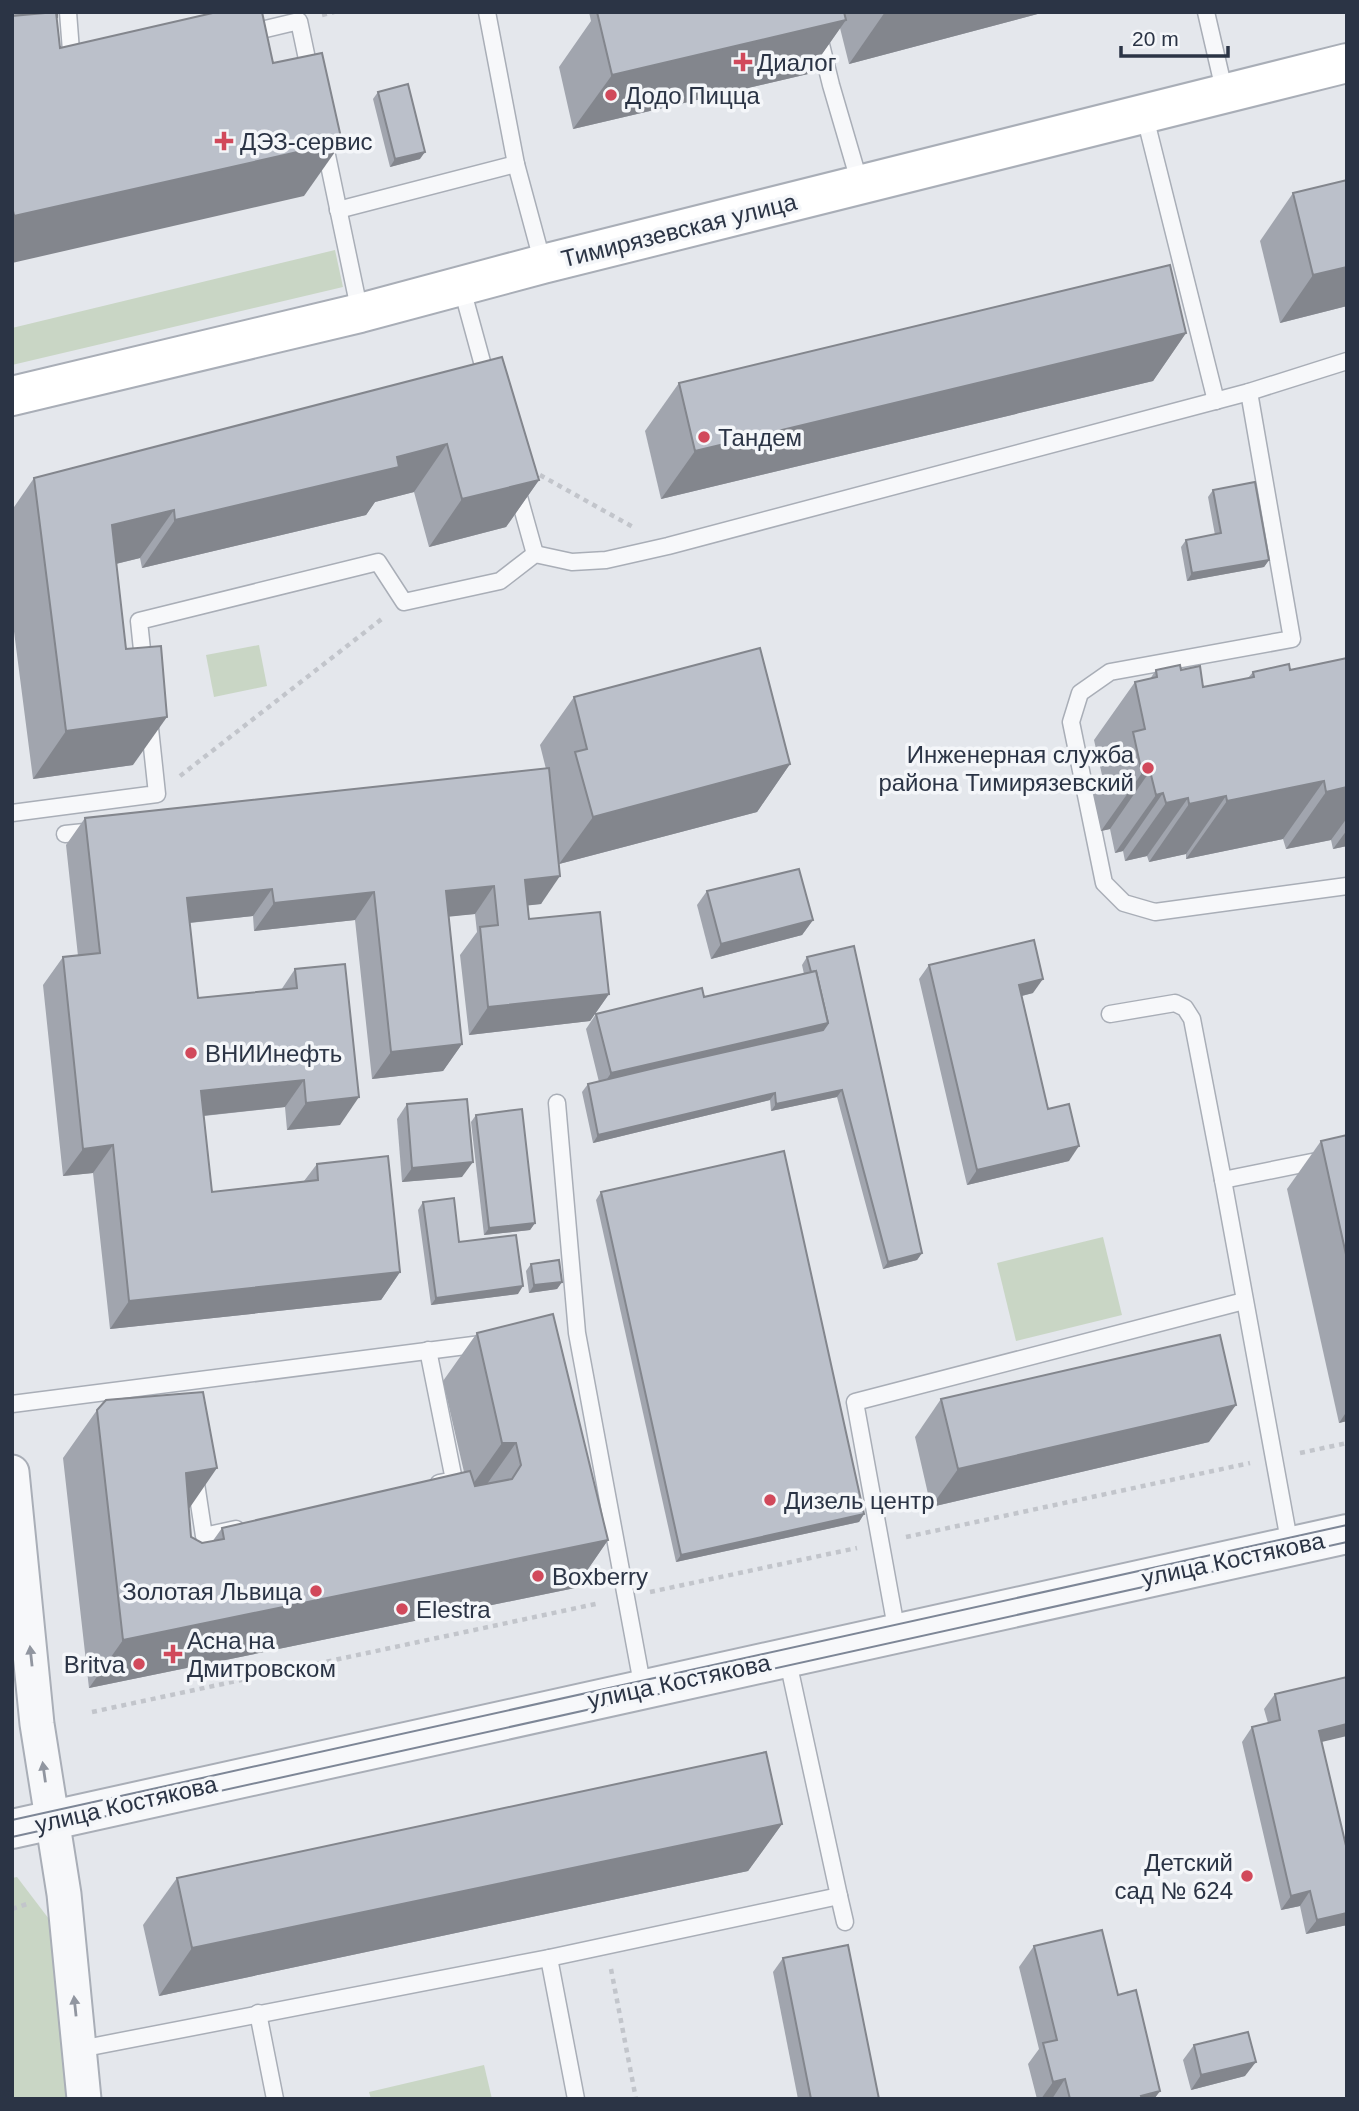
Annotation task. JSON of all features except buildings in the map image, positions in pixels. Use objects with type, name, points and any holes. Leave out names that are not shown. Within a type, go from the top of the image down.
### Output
[{"type":"main road","name":"Тимирязевская улица","points":[[12,396],[360,313],[543,264],[1347,63]]},
{"type":"street","points":[[12,1472],[37,1724],[64,1894],[84,2099]]},
{"type":"street","name":"улица Костякова","points":[[12,1829],[1347,1534]]},
{"type":"lane","points":[[68,12],[73,75],[86,72]]},
{"type":"lane","points":[[486,12],[516,164],[543,264]]},
{"type":"lane","points":[[813,12],[860,184]]},
{"type":"lane","points":[[1206,12],[1225,94]]},
{"type":"lane","points":[[233,36],[299,20],[313,88]]},
{"type":"lane","points":[[1144,113],[1216,401]]},
{"type":"lane","points":[[321,129],[360,313]]},
{"type":"lane","points":[[338,210],[516,164]]},
{"type":"lane","points":[[461,285],[490,391]]},
{"type":"lane","points":[[12,813],[157,794],[139,621],[379,562],[404,602],[499,581],[535,554],[572,562],[606,560],[1216,401],[1347,361]]},
{"type":"lane","points":[[1248,392],[1292,639],[1110,672],[1080,693],[1070,722],[1104,883],[1124,903],[1155,912],[1347,886]]},
{"type":"lane","points":[[508,458],[535,554]]},
{"type":"lane","points":[[65,834],[105,830]]},
{"type":"lane","points":[[1110,1014],[1175,1003],[1185,1008],[1192,1019],[1290,1546]]},
{"type":"lane","points":[[557,1103],[571,1334],[643,1689]]},
{"type":"lane","points":[[1223,1180],[1347,1154]]},
{"type":"lane","points":[[897,1633],[855,1402],[1244,1301]]},
{"type":"lane","points":[[12,1404],[181,1389],[428,1350],[502,1342]]},
{"type":"lane","points":[[428,1350],[454,1480],[428,1486]]},
{"type":"lane","points":[[192,1460],[204,1536],[256,1524]]},
{"type":"lane","points":[[787,1657],[845,1922]]},
{"type":"lane","points":[[80,2049],[549,1958],[839,1896]]},
{"type":"lane","points":[[549,1958],[576,2099]]},
{"type":"lane","points":[[258,2013],[275,2099]]},
{"type":"path","points":[[508,458],[668,546]]},
{"type":"path","points":[[157,794],[404,602]]},
{"type":"path","points":[[92,1712],[1347,1443]]},
{"type":"path","points":[[607,1946],[636,2099]]},
{"type":"green space","points":[[335,250],[343,287],[12,365],[12,328]]},
{"type":"green space","points":[[259,645],[267,686],[214,697],[206,655]]},
{"type":"green space","points":[[1103,1237],[1122,1315],[1016,1341],[997,1263]]},
{"type":"green space","points":[[17,1877],[52,1923],[67,2099],[12,2099],[12,1878]]},
{"type":"green space","points":[[484,2065],[492,2099],[371,2099],[369,2092]]},
{"type":"tram line","points":[[12,1820],[1347,1525]]},
{"type":"tram line","points":[[12,1837],[1347,1542]]},
{"type":"place","name":"Диалог","points":[[743,62]]},
{"type":"place","name":"Додо Пицца","points":[[611,95]]},
{"type":"place","name":"ДЭЗ-сервис","points":[[224,141]]},
{"type":"place","name":"Тандем","points":[[704,437]]},
{"type":"place","name":"Инженерная служба района Тимирязевский","points":[[1148,768]]},
{"type":"place","name":"ВНИИнефть","points":[[191,1053]]},
{"type":"place","name":"Дизель центр","points":[[770,1500]]},
{"type":"place","name":"Boxberry","points":[[538,1576]]},
{"type":"place","name":"Золотая Львица","points":[[316,1591]]},
{"type":"place","name":"Elestra","points":[[402,1609]]},
{"type":"place","name":"Асна на Дмитровском","points":[[173,1654]]},
{"type":"place","name":"Britva","points":[[139,1664]]},
{"type":"place","name":"Детский сад № 624","points":[[1247,1876]]}]
